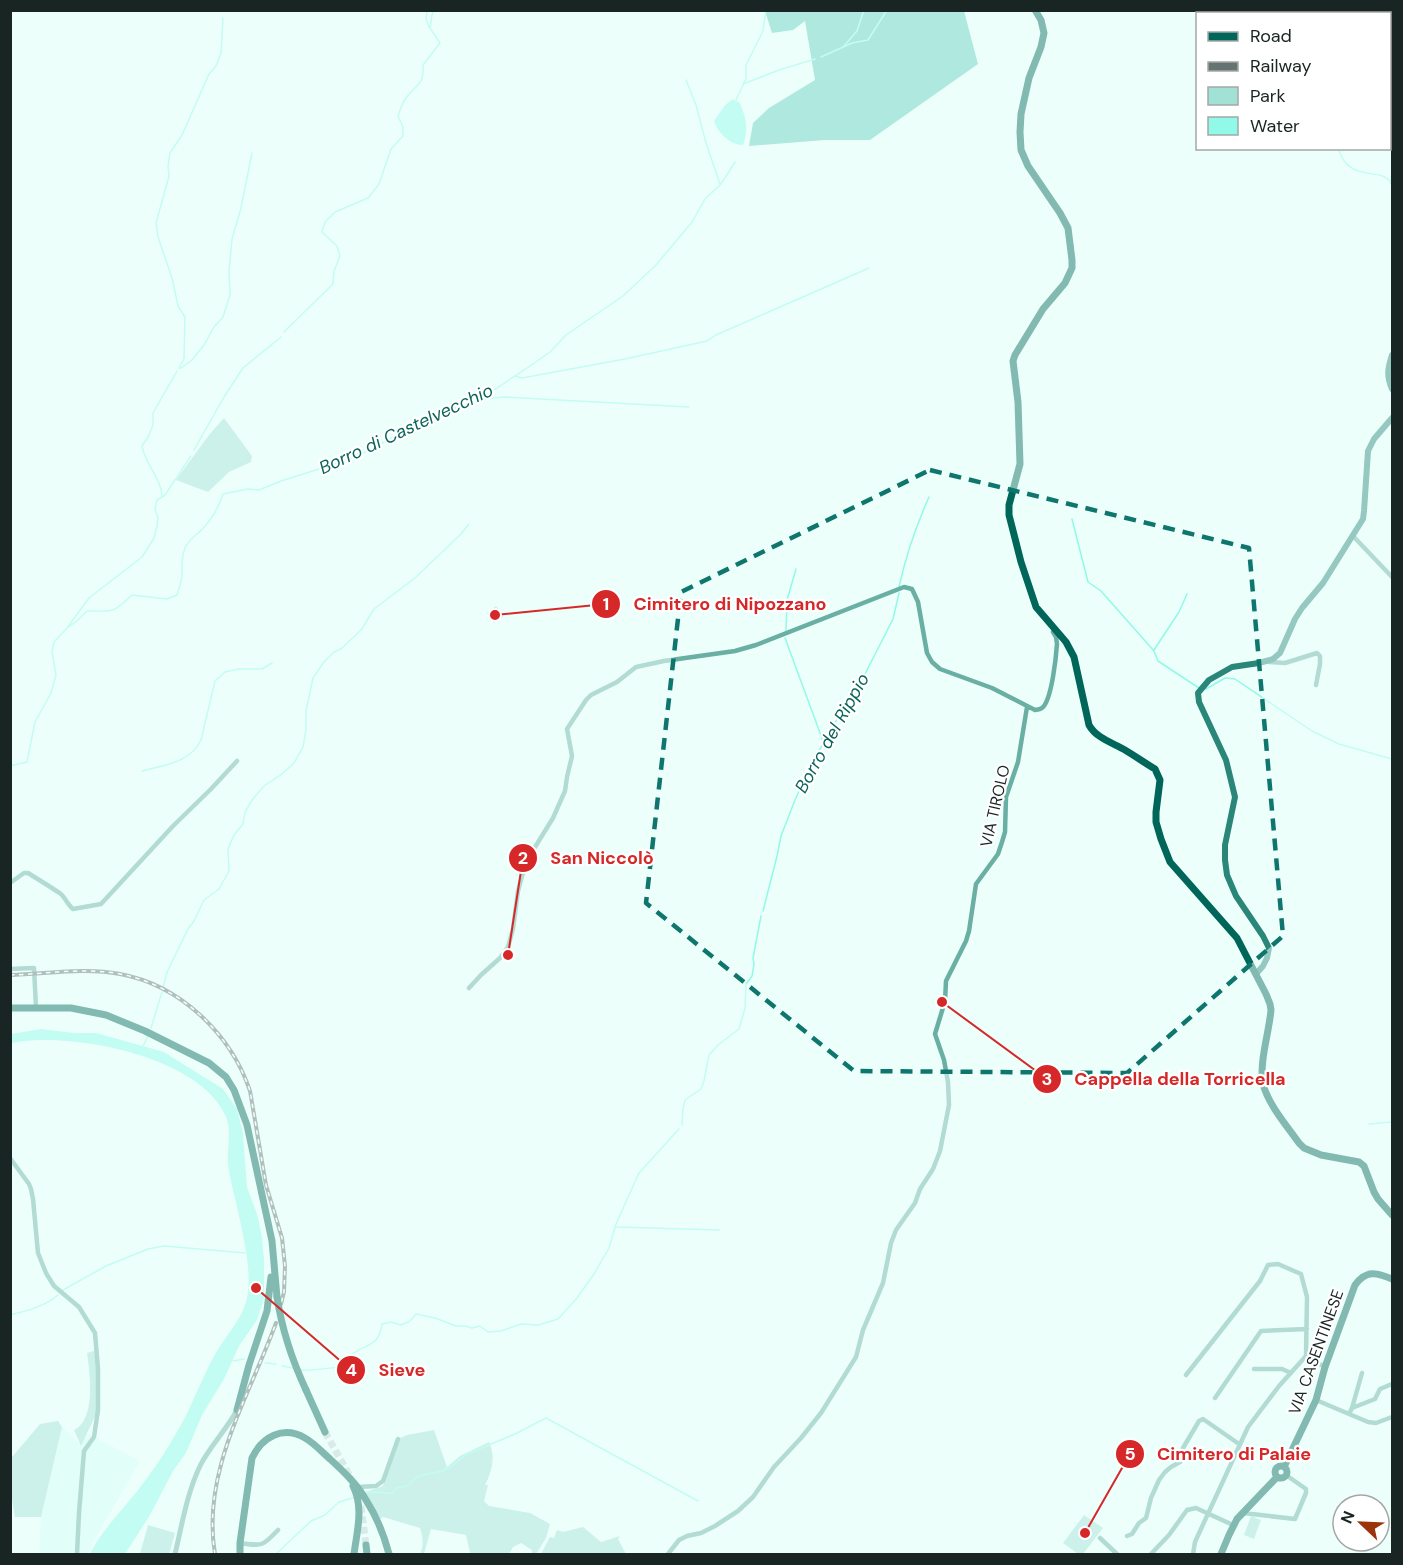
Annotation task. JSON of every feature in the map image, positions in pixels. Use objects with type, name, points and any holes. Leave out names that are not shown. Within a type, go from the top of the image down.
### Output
[{"type":"main road","points":[[1035,10],[1041,20],[1044,33],[1025,96],[1020,132],[1021,150],[1028,166],[1068,228],[1072,268],[1065,283],[1043,309],[1013,361],[1018,402],[1020,464],[1009,505],[1009,515],[1021,562],[1036,607],[1066,642],[1074,657],[1092,731],[1125,750],[1158,774],[1160,780],[1156,822],[1170,862],[1232,930],[1266,994],[1270,1006],[1270,1019],[1262,1068],[1264,1087],[1270,1100],[1304,1148],[1321,1155],[1359,1162],[1364,1166],[1374,1192],[1392,1215]]},
{"type":"main road","points":[[1392,355],[1388,369],[1392,389]]},
{"type":"main road","points":[[1256,974],[1263,966],[1269,948],[1236,896],[1227,875],[1225,845],[1235,797],[1226,760],[1198,702],[1198,693],[1209,680],[1232,668],[1265,662],[1280,653],[1295,619],[1323,583],[1363,519],[1368,451],[1374,439],[1392,418]]},
{"type":"main road","points":[[10,1008],[86,1010],[115,1018],[209,1063],[226,1077],[234,1090],[247,1125],[272,1242],[277,1297],[283,1329],[296,1369],[324,1432]]},
{"type":"main road","points":[[237,1410],[267,1311],[272,1276],[272,1242]]},
{"type":"main road","name":"VIA CASENTINESE","points":[[1221,1554],[1233,1525],[1277,1476],[1276,1468],[1284,1467],[1316,1400],[1347,1303],[1358,1281],[1371,1273],[1378,1273],[1392,1279]]},
{"type":"main road","points":[[240,1554],[252,1458],[264,1440],[285,1433],[306,1438],[361,1491],[378,1521],[389,1554]]},
{"type":"main road","points":[[1277,1476],[1286,1475],[1284,1467]]},
{"type":"main road","points":[[348,1476],[360,1506],[354,1554]]},
{"type":"main road","points":[[366,1545],[367,1554]]},
{"type":"street","points":[[1353,536],[1392,578]]},
{"type":"street","points":[[469,988],[508,947],[522,876],[532,852],[566,791],[572,756],[567,729],[591,695],[617,682],[636,668],[664,661],[735,651],[756,645],[906,587],[912,590],[918,602],[927,653],[932,662],[940,669],[992,688],[1035,710],[1045,705],[1047,698],[1056,656],[1057,644],[1053,627]]},
{"type":"street","points":[[1265,662],[1286,663],[1317,653],[1320,656],[1320,664],[1316,685]]},
{"type":"street","name":"VIA TIROLO","points":[[668,1554],[679,1540],[715,1526],[738,1511],[753,1497],[774,1467],[821,1413],[856,1357],[863,1330],[883,1282],[896,1230],[915,1203],[940,1151],[949,1106],[948,1082],[944,1060],[935,1034],[945,1001],[946,981],[969,931],[976,884],[998,854],[1005,832],[1006,797],[1018,762],[1027,707]]},
{"type":"street","points":[[10,883],[24,873],[28,873],[60,893],[66,899],[69,907],[73,909],[101,904],[237,761]]},
{"type":"street","points":[[10,969],[34,968],[36,1007]]},
{"type":"street","points":[[10,1158],[31,1189],[38,1253],[46,1274],[54,1286],[79,1307],[95,1333],[98,1410],[94,1437],[84,1451],[77,1554]]},
{"type":"street","points":[[1186,1375],[1260,1281],[1268,1265],[1278,1264],[1300,1274],[1307,1297],[1306,1356],[1248,1427],[1195,1542],[1193,1554]]},
{"type":"street","points":[[1215,1398],[1261,1331],[1307,1329]]},
{"type":"street","points":[[1306,1356],[1325,1367]]},
{"type":"street","points":[[1254,1369],[1282,1369],[1291,1373]]},
{"type":"street","points":[[1349,1414],[1362,1373]]},
{"type":"street","points":[[1352,1408],[1375,1398],[1380,1389],[1392,1384]]},
{"type":"street","points":[[1316,1400],[1368,1422],[1376,1423],[1392,1417]]},
{"type":"street","points":[[175,1554],[191,1489],[200,1466],[237,1410]]},
{"type":"street","points":[[1127,1536],[1132,1534],[1139,1523],[1146,1518],[1159,1480],[1165,1472],[1184,1457],[1183,1448],[1199,1421],[1203,1419],[1239,1444]]},
{"type":"street","points":[[361,1491],[383,1481],[398,1439]]},
{"type":"street","points":[[1243,1513],[1295,1519],[1306,1489],[1286,1475]]},
{"type":"street","points":[[1151,1554],[1169,1535],[1187,1510],[1196,1508],[1233,1525]]},
{"type":"street","points":[[240,1543],[263,1544],[278,1530]]},
{"type":"street","points":[[1100,1538],[1118,1554]]},
{"type":"highlighted area","points":[[930,470],[1249,548],[1283,936],[1127,1073],[854,1071],[646,903],[681,592]]},
{"type":"shaded area","points":[[765,11],[964,11],[978,64],[870,140],[825,140],[749,146],[753,123],[769,108],[815,80],[805,21],[793,30],[772,33]]},
{"type":"shaded area","points":[[62,1427],[81,1445],[88,1434],[140,1461],[87,1554],[39,1554],[41,1517]]},
{"type":"green space","points":[[224,418],[252,456],[251,462],[229,472],[208,492],[176,480],[209,435]]},
{"type":"green space","points":[[496,606],[503,617],[494,623],[487,613]]},
{"type":"green space","points":[[97,1350],[98,1410],[81,1446],[74,1430],[81,1425],[89,1407],[90,1384],[87,1353]]},
{"type":"green space","points":[[58,1421],[62,1427],[41,1517],[15,1517],[10,1480],[12,1457],[40,1424]]},
{"type":"green space","points":[[434,1430],[447,1467],[460,1456],[489,1442],[492,1464],[485,1485],[488,1485],[484,1501],[489,1506],[530,1513],[550,1524],[546,1538],[536,1554],[532,1554],[532,1550],[521,1543],[513,1547],[509,1554],[470,1553],[466,1535],[431,1529],[424,1554],[420,1554],[423,1541],[420,1528],[383,1517],[378,1521],[366,1499],[366,1492],[383,1486],[398,1439]]},
{"type":"green space","points":[[1084,1515],[1103,1528],[1083,1554],[1078,1554],[1063,1543]]},
{"type":"green space","points":[[1251,1516],[1261,1520],[1254,1539],[1244,1535]]},
{"type":"green space","points":[[148,1525],[175,1533],[169,1554],[140,1554]]},
{"type":"green space","points":[[583,1527],[601,1542],[620,1536],[618,1539],[626,1554],[541,1554],[550,1537],[554,1538],[557,1530],[563,1532]]},
{"type":"water","points":[[733,99],[740,103],[745,119],[746,134],[743,145],[725,138],[714,121],[725,105]]},
{"type":"water","points":[[41,1029],[96,1033],[164,1052],[223,1089],[237,1109],[243,1134],[247,1187],[257,1214],[262,1237],[264,1298],[257,1320],[239,1346],[224,1379],[202,1415],[186,1453],[173,1471],[150,1515],[125,1554],[90,1554],[95,1544],[168,1447],[186,1416],[212,1360],[236,1323],[248,1294],[249,1281],[244,1240],[229,1167],[229,1128],[226,1117],[212,1096],[190,1078],[162,1064],[98,1045],[36,1040],[11,1043],[11,1034]]},
{"type":"waterway","points":[[427,10],[426,19],[429,27]]},
{"type":"waterway","points":[[284,332],[333,284],[334,271],[340,256],[337,246],[322,232],[325,222],[335,212],[368,198],[379,184],[391,149],[403,136],[403,127],[398,116],[401,107],[421,81],[423,65],[440,43],[430,28],[434,10]]},
{"type":"waterway","points":[[736,100],[746,79],[746,65],[763,31],[766,10]]},
{"type":"waterway","points":[[843,47],[857,31],[864,10]]},
{"type":"waterway","points":[[821,57],[852,43],[868,40],[887,10]]},
{"type":"waterway","points":[[179,368],[184,359],[185,317],[178,306],[156,223],[169,176],[170,153],[182,135],[209,74],[216,66],[221,53],[223,18]]},
{"type":"waterway","points":[[743,84],[815,59]]},
{"type":"waterway","points":[[686,80],[720,184]]},
{"type":"waterway","points":[[1339,150],[1343,160],[1350,167],[1382,176],[1388,179],[1392,186]]},
{"type":"waterway","points":[[179,368],[192,360],[223,317],[230,295],[229,272],[232,239],[252,153]]},
{"type":"waterway","name":"Borro di Castelvecchio","points":[[67,628],[87,611],[112,610],[132,595],[167,599],[177,595],[182,579],[182,559],[185,548],[210,520],[223,494],[248,489],[259,490],[368,451],[425,420],[488,394],[533,364],[550,352],[566,335],[623,296],[656,265],[692,222],[705,199],[721,184],[735,162]]},
{"type":"waterway","points":[[1391,180],[1392,169]]},
{"type":"waterway","points":[[515,376],[522,378],[707,341],[869,268]]},
{"type":"waterway","points":[[194,450],[243,368],[281,337]]},
{"type":"waterway","points":[[162,496],[159,483],[142,446],[153,425],[153,413],[177,371]]},
{"type":"waterway","points":[[477,400],[504,397],[689,407]]},
{"type":"waterway","points":[[10,766],[27,762],[35,722],[51,693],[56,675],[52,652],[54,642],[89,598],[142,557],[154,538],[158,518],[155,509],[157,500],[165,495],[191,456]]},
{"type":"waterway","name":"Borro del Rippio","points":[[899,587],[912,541],[929,497]]},
{"type":"waterway","points":[[1072,519],[1088,582],[1101,591],[1154,651],[1158,661],[1199,688]]},
{"type":"waterway","points":[[163,988],[167,972],[204,900],[219,889],[229,871],[228,849],[234,835],[243,824],[245,812],[264,786],[294,763],[303,747],[306,711],[313,678],[324,662],[362,629],[374,609],[415,578],[469,524]]},
{"type":"waterway","points":[[786,631],[787,600],[796,569]]},
{"type":"waterway","name":"Borro del Rippio","points":[[763,911],[781,836],[795,800],[812,763],[863,678],[893,619],[899,593]]},
{"type":"waterway","points":[[1154,650],[1179,612],[1187,594]]},
{"type":"waterway","points":[[785,638],[823,741]]},
{"type":"waterway","points":[[142,771],[176,762],[196,748],[201,740],[215,681],[225,672],[239,669],[262,669],[272,663]]},
{"type":"waterway","points":[[1204,689],[1225,678],[1235,679],[1312,731],[1339,744],[1392,759]]},
{"type":"waterway","name":"Borro del Rippio","points":[[682,1125],[685,1100],[701,1089],[709,1055],[739,1029],[745,1008],[746,984],[752,976],[761,916]]},
{"type":"waterway","points":[[151,1028],[162,992]]},
{"type":"waterway","points":[[143,1046],[148,1036]]},
{"type":"waterway","points":[[1369,1124],[1392,1122]]},
{"type":"waterway","name":"Borro del Rippio","points":[[300,1370],[340,1367],[352,1355],[376,1340],[382,1324],[391,1322],[401,1325],[410,1321],[416,1314],[456,1326],[472,1328],[480,1326],[488,1332],[501,1331],[521,1324],[538,1325],[558,1319],[577,1298],[609,1248],[616,1224],[639,1173],[679,1129]]},
{"type":"waterway","points":[[616,1227],[719,1230]]},
{"type":"waterway","points":[[63,1290],[106,1266],[148,1249],[164,1246],[245,1253]]},
{"type":"waterway","points":[[10,1315],[42,1305],[58,1295]]},
{"type":"waterway","name":"Borro del Rippio","points":[[233,1361],[244,1359]]},
{"type":"waterway","name":"Borro del Rippio","points":[[265,1363],[276,1364]]},
{"type":"waterway","name":"Borro del Rippio","points":[[282,1366],[293,1368]]},
{"type":"waterway","points":[[366,1492],[392,1493],[396,1488],[407,1486],[419,1476],[442,1471],[467,1454],[546,1418],[698,1501]]},
{"type":"waterway","points":[[276,1554],[311,1521],[325,1515],[339,1502],[353,1498]]},
{"type":"tunnel","points":[[325,1432],[351,1478]]},
{"type":"tunnel","points":[[361,1506],[366,1545]]},
{"type":"railway","points":[[10,975],[93,971],[120,974],[142,980],[182,1001],[216,1032],[230,1050],[250,1091],[266,1185],[282,1238],[285,1266],[281,1304]]},
{"type":"railway","points":[[215,1554],[212,1524],[221,1464],[241,1407],[276,1323]]},
{"type":"place","name":"Cimitero di Nipozzano","points":[[495,615]]},
{"type":"place","name":"San Niccolò","points":[[508,955]]},
{"type":"place","name":"Cappella della Torricella","points":[[942,1002]]},
{"type":"place","name":"Sieve","points":[[256,1288]]},
{"type":"place","name":"Cimitero di Palaie","points":[[1085,1533]]}]
